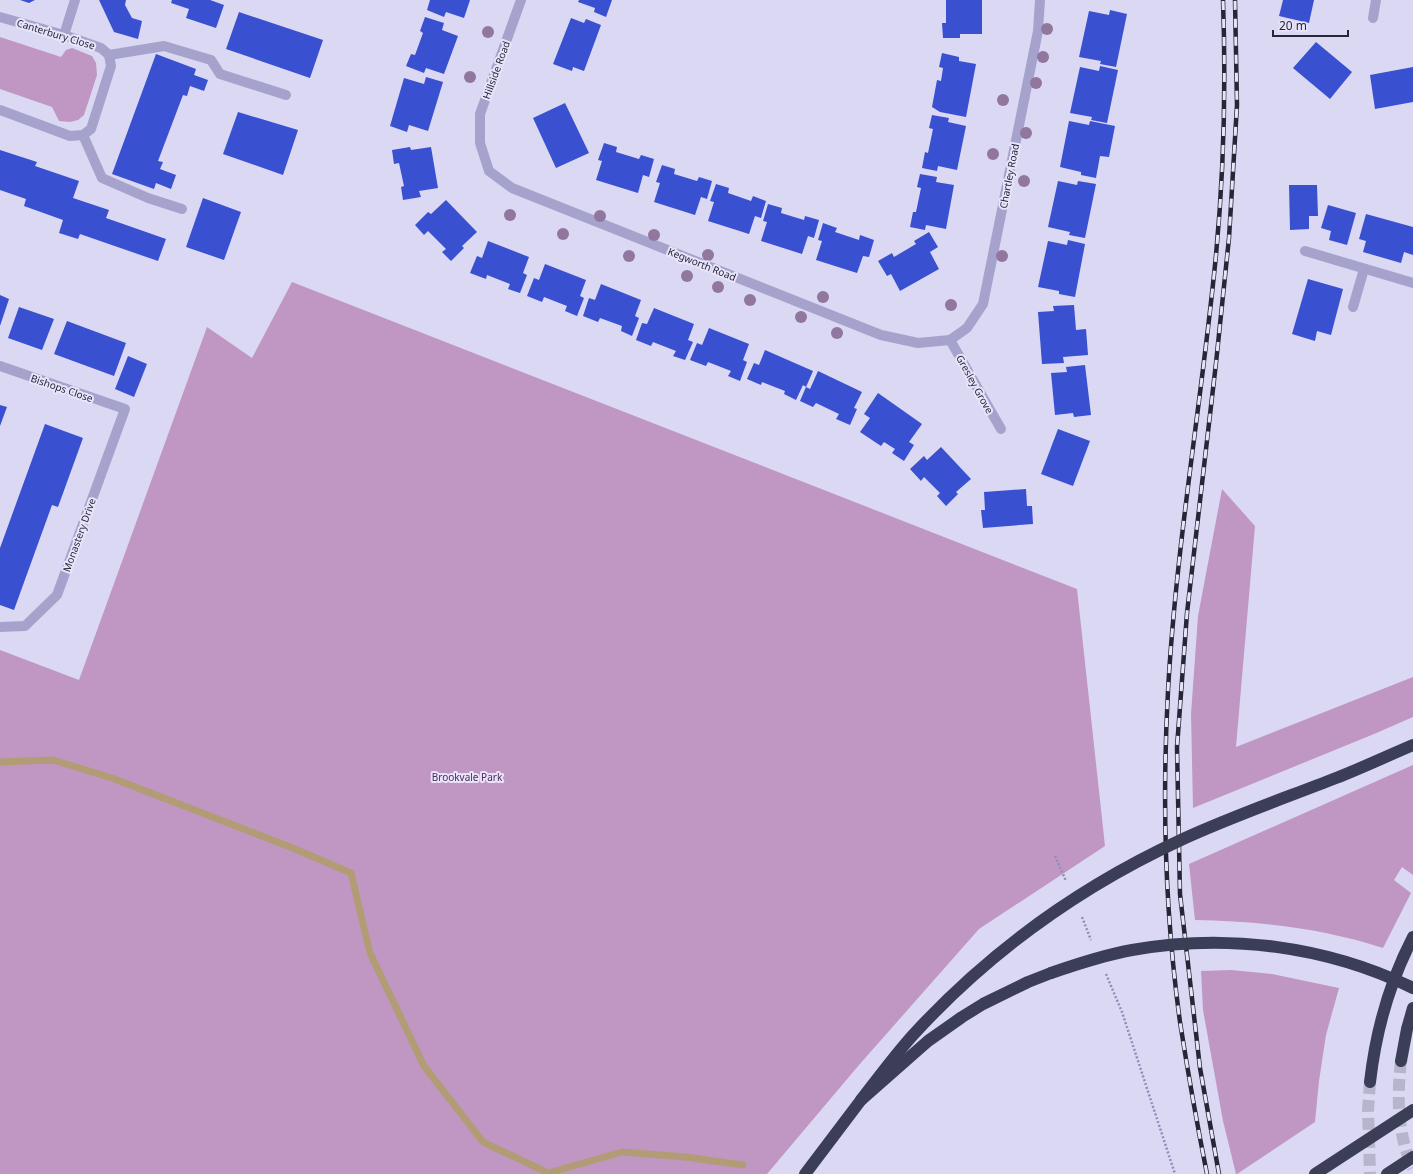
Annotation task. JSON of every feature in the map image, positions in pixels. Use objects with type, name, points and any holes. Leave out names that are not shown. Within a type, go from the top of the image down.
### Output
[{"type":"highway","points":[[805,1174],[860,1100],[908,1041],[942,1005],[985,965],[1062,906],[1112,875],[1182,839],[1413,746]]},
{"type":"highway","points":[[1370,1082],[1377,1040],[1388,994],[1396,971],[1413,937]]},
{"type":"highway","points":[[860,1100],[928,1041],[962,1017],[984,1004],[1022,985],[1051,973],[1091,960],[1132,950],[1174,944],[1209,943],[1237,943],[1280,948],[1301,951],[1344,962],[1413,988]]},
{"type":"highway","points":[[1401,1061],[1413,1008]]},
{"type":"highway","points":[[1315,1174],[1413,1110]]},
{"type":"highway","points":[[1387,1174],[1413,1157]]},
{"type":"street","points":[[64,35],[75,0]]},
{"type":"street","name":"Hillside Road","points":[[480,142],[480,114],[521,0]]},
{"type":"street","name":"Chartley Road","points":[[950,340],[967,328],[983,304],[1038,31],[1040,0]]},
{"type":"street","points":[[1373,18],[1376,0]]},
{"type":"street","name":"Canterbury Close","points":[[0,17],[64,35],[101,48],[109,55]]},
{"type":"street","points":[[0,110],[70,136],[83,135],[91,129],[111,66],[109,55],[164,46],[211,60],[220,74],[286,95]]},
{"type":"street","points":[[83,135],[102,178],[148,198],[182,209]]},
{"type":"street","name":"Kegworth Road","points":[[480,142],[489,171],[512,188],[881,335],[918,343],[950,340]]},
{"type":"street","points":[[1305,251],[1413,283]]},
{"type":"street","points":[[1353,307],[1364,268]]},
{"type":"street","name":"Gresley Grove","points":[[950,340],[1001,429]]},
{"type":"street","name":"Bishops Close","points":[[0,366],[125,409]]},
{"type":"street","name":"Monastery Drive","points":[[0,627],[25,626],[56,595],[125,409]]},
{"type":"path","points":[[1056,856],[1068,884]]},
{"type":"path","points":[[1080,913],[1092,941]]},
{"type":"path","points":[[1104,969],[1122,1012],[1175,1174]]},
{"type":"green space","points":[[0,37],[61,57],[66,50],[72,48],[92,56],[96,63],[97,75],[84,115],[78,120],[70,122],[59,121],[52,107],[0,89]]},
{"type":"green space","name":"Brookvale Park","points":[[292,282],[1077,589],[1105,846],[979,929],[859,1065],[767,1174],[0,1174],[0,650],[79,680],[207,327],[252,358]]},
{"type":"green space","points":[[1222,489],[1255,526],[1236,747],[1413,677],[1413,717],[1193,808],[1191,714],[1198,616]]},
{"type":"green space","points":[[1413,765],[1413,875],[1402,867],[1394,880],[1411,893],[1383,948],[1337,935],[1290,927],[1242,922],[1195,920],[1189,864]]},
{"type":"green space","points":[[1231,970],[1272,974],[1339,988],[1326,1035],[1315,1122],[1237,1174],[1223,1121],[1203,1010],[1201,971]]},
{"type":"building","points":[[20,0],[35,0],[29,3]]},
{"type":"building","points":[[99,0],[126,0],[125,5],[132,18],[142,21],[138,39],[114,32]]},
{"type":"building","points":[[172,0],[210,0],[224,5],[216,28],[186,18],[189,9],[171,3]]},
{"type":"building","points":[[430,0],[470,0],[464,18],[446,12],[444,17],[427,10]]},
{"type":"building","points":[[579,0],[612,0],[606,17],[594,12],[595,8],[578,2]]},
{"type":"building","points":[[946,0],[982,0],[982,34],[960,34],[960,38],[943,38],[942,23],[946,23]]},
{"type":"building","points":[[1283,0],[1314,0],[1309,23],[1279,16]]},
{"type":"building","points":[[1110,10],[1127,14],[1116,67],[1100,64],[1101,61],[1079,57],[1089,11],[1109,15]]},
{"type":"building","points":[[239,12],[323,40],[310,78],[226,49]]},
{"type":"building","points":[[425,17],[444,23],[442,30],[458,36],[444,74],[426,68],[424,73],[406,66],[411,54],[415,55],[423,33],[420,31]]},
{"type":"building","points":[[571,18],[584,23],[586,19],[601,25],[584,71],[573,67],[572,71],[553,64]]},
{"type":"building","points":[[1316,42],[1352,72],[1330,99],[1293,68]]},
{"type":"building","points":[[942,53],[959,57],[959,61],[976,64],[966,117],[940,112],[932,107],[937,80],[941,81],[943,68],[939,67]]},
{"type":"building","points":[[156,54],[196,69],[194,75],[208,80],[204,91],[190,86],[187,96],[183,95],[158,161],[163,162],[160,169],[176,175],[171,189],[156,183],[154,189],[112,174]]},
{"type":"building","points":[[1100,66],[1118,70],[1107,123],[1091,120],[1092,117],[1070,113],[1080,67],[1099,71]]},
{"type":"building","points":[[1413,67],[1413,102],[1375,109],[1370,75]]},
{"type":"building","points":[[426,77],[443,82],[428,131],[409,125],[407,132],[390,126],[404,78],[424,84]]},
{"type":"building","points":[[565,103],[589,153],[556,168],[533,118]]},
{"type":"building","points":[[238,112],[298,130],[283,175],[223,154]]},
{"type":"building","points":[[932,115],[949,118],[948,122],[966,126],[957,170],[938,166],[937,171],[922,168],[925,152],[928,153],[933,129],[929,128]]},
{"type":"building","points":[[1069,121],[1089,125],[1090,121],[1115,126],[1109,157],[1100,156],[1096,178],[1081,175],[1081,172],[1060,167]]},
{"type":"building","points":[[604,143],[617,147],[616,152],[639,159],[641,155],[654,159],[649,177],[643,175],[638,193],[596,180],[602,161],[598,160]]},
{"type":"building","points":[[410,147],[411,150],[431,147],[438,188],[419,191],[421,197],[403,200],[401,187],[404,186],[399,163],[394,164],[392,150]]},
{"type":"building","points":[[0,150],[37,162],[35,166],[79,181],[73,198],[109,210],[106,218],[166,239],[158,261],[80,234],[78,239],[59,233],[63,220],[24,206],[26,199],[0,190]]},
{"type":"building","points":[[662,165],[675,169],[674,174],[697,181],[699,177],[712,181],[707,199],[701,197],[695,215],[654,202],[660,183],[656,182]]},
{"type":"building","points":[[920,174],[937,177],[936,182],[954,185],[946,229],[926,225],[925,230],[910,227],[913,212],[916,212],[921,188],[917,187]]},
{"type":"building","points":[[1058,181],[1077,185],[1078,181],[1096,184],[1085,238],[1069,235],[1070,232],[1048,227]]},
{"type":"building","points":[[716,184],[729,188],[728,193],[751,201],[753,196],[766,201],[761,218],[755,216],[749,234],[708,221],[714,202],[710,201]]},
{"type":"building","points":[[1289,185],[1317,185],[1318,216],[1309,216],[1309,229],[1290,230]]},
{"type":"building","points":[[203,198],[241,212],[224,260],[186,247]]},
{"type":"building","points":[[446,200],[477,232],[462,246],[464,248],[451,261],[442,252],[446,249],[428,231],[424,235],[415,225],[428,212],[431,214]]},
{"type":"building","points":[[768,204],[782,208],[781,213],[804,220],[805,216],[819,220],[814,238],[808,236],[802,254],[761,241],[767,222],[763,221]]},
{"type":"building","points":[[1328,205],[1356,213],[1347,245],[1329,240],[1331,231],[1321,228]]},
{"type":"building","points":[[1366,214],[1413,227],[1413,255],[1404,252],[1401,263],[1363,252],[1366,241],[1359,239]]},
{"type":"building","points":[[823,223],[837,228],[835,232],[859,240],[860,235],[874,240],[869,257],[863,256],[857,273],[816,260],[822,241],[818,240]]},
{"type":"building","points":[[929,232],[938,247],[930,252],[939,269],[900,291],[891,274],[887,276],[878,261],[892,253],[894,257],[916,244],[914,241]]},
{"type":"building","points":[[1068,240],[1085,244],[1075,297],[1059,294],[1059,291],[1038,287],[1048,241],[1067,245]]},
{"type":"building","points":[[488,241],[529,257],[523,273],[527,275],[520,293],[508,289],[510,284],[487,275],[486,279],[470,273],[477,256],[482,258]]},
{"type":"building","points":[[545,264],[586,280],[580,296],[584,298],[577,316],[565,311],[567,306],[544,297],[542,302],[527,296],[534,278],[539,280]]},
{"type":"building","points":[[1308,279],[1343,289],[1331,335],[1317,331],[1315,341],[1292,334]]},
{"type":"building","points":[[601,284],[641,300],[635,316],[639,318],[632,336],[621,331],[622,326],[600,318],[598,322],[583,316],[589,298],[595,300]]},
{"type":"building","points":[[0,295],[9,299],[0,326]]},
{"type":"building","points":[[1074,305],[1076,330],[1086,329],[1088,355],[1063,357],[1064,363],[1042,364],[1038,312],[1054,311],[1053,306]]},
{"type":"building","points":[[19,307],[54,319],[42,350],[8,338]]},
{"type":"building","points":[[654,308],[694,324],[688,340],[693,342],[685,360],[673,356],[676,351],[653,342],[651,346],[636,340],[642,323],[647,324]]},
{"type":"building","points":[[67,321],[126,343],[114,376],[54,354]]},
{"type":"building","points":[[709,328],[749,344],[743,360],[747,362],[740,381],[728,376],[731,371],[708,362],[706,366],[690,360],[697,343],[702,345]]},
{"type":"building","points":[[765,350],[813,371],[806,387],[803,385],[796,400],[784,394],[785,391],[762,382],[761,385],[747,379],[754,363],[759,365]]},
{"type":"building","points":[[128,356],[147,364],[134,397],[115,389]]},
{"type":"building","points":[[1085,365],[1091,415],[1074,417],[1073,413],[1055,415],[1051,373],[1067,372],[1066,367]]},
{"type":"building","points":[[818,371],[862,392],[854,408],[857,409],[850,425],[836,419],[839,414],[816,403],[813,407],[800,401],[806,387],[810,389]]},
{"type":"building","points":[[878,393],[922,424],[909,442],[914,445],[904,461],[892,453],[895,449],[884,442],[881,446],[860,432],[870,418],[864,414]]},
{"type":"building","points":[[0,405],[7,407],[0,426]]},
{"type":"building","points":[[45,424],[83,438],[58,507],[52,505],[14,610],[0,605],[0,548]]},
{"type":"building","points":[[1058,429],[1090,441],[1073,486],[1041,474]]},
{"type":"building","points":[[941,447],[971,479],[956,492],[958,494],[946,506],[937,496],[940,493],[924,477],[921,481],[910,469],[924,456],[927,460]]},
{"type":"building","points":[[1026,489],[1027,506],[1032,506],[1033,524],[983,528],[981,510],[985,510],[984,492]]},
{"type":"waterway","points":[[0,762],[53,760],[112,778],[295,849],[351,873],[370,953],[424,1066],[483,1142],[548,1173],[622,1152],[685,1157],[743,1165]]},
{"type":"tunnel","points":[[1401,1061],[1399,1088],[1401,1129],[1413,1168]]},
{"type":"tunnel","points":[[1370,1082],[1368,1110],[1370,1174]]},
{"type":"railway","points":[[1207,1174],[1186,1060],[1175,981],[1166,857],[1165,774],[1168,691],[1177,582],[1219,223],[1224,128],[1223,0]]},
{"type":"railway","points":[[1219,1174],[1200,1068],[1180,894],[1177,747],[1187,613],[1229,238],[1237,105],[1235,0]]}]
